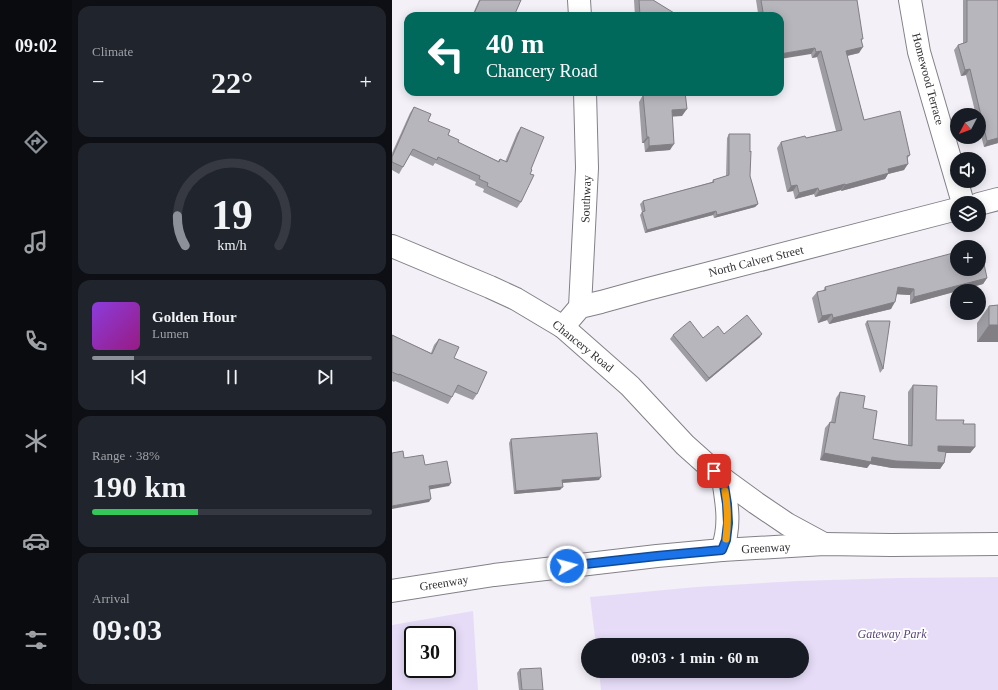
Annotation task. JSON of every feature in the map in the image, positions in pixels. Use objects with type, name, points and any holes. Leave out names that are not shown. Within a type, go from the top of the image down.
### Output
[{"type":"street","points":[[579,0],[580,12]]},
{"type":"street","name":"Homewood Terrace","points":[[910,0],[919,52],[961,196]]},
{"type":"street","name":"Southway","points":[[580,307],[587,168],[585,96]]},
{"type":"street","points":[[986,202],[998,199]]},
{"type":"street","name":"North Calvert Street","points":[[580,307],[950,211]]},
{"type":"street","name":"Chancery Road","points":[[392,246],[516,299],[563,327],[630,386],[685,445],[723,479],[756,504],[782,521],[824,544]]},
{"type":"street","points":[[563,327],[580,307]]},
{"type":"street","points":[[722,550],[726,540],[728,523],[723,479]]},
{"type":"street","name":"Greenway","points":[[392,592],[494,575],[722,550],[824,544],[998,544]]},
{"type":"green space","name":"Gateway Park","points":[[998,577],[998,690],[601,690],[600,678],[809,678],[809,638],[595,638],[590,597],[696,587],[797,581]]},
{"type":"green space","points":[[473,611],[478,690],[392,690],[392,625]]},
{"type":"building","points":[[480,0],[521,0],[516,12],[475,12]]},
{"type":"building","points":[[639,0],[653,0],[672,12],[640,12]]},
{"type":"building","points":[[761,0],[857,0],[863,47],[846,51],[864,120],[900,111],[910,155],[907,156],[908,164],[888,169],[889,173],[819,191],[818,188],[799,193],[797,185],[791,186],[781,142],[805,136],[806,138],[842,130],[821,51],[816,52],[815,48],[784,53],[784,12],[763,12]]},
{"type":"building","points":[[967,0],[998,0],[998,138],[987,141],[986,108],[979,108],[970,69],[965,70],[958,45],[967,42]]},
{"type":"building","points":[[643,96],[685,96],[687,109],[672,110],[674,144],[649,146],[649,137],[647,137]]},
{"type":"building","points":[[414,107],[431,114],[428,121],[450,130],[448,135],[459,140],[458,142],[499,162],[500,159],[507,162],[521,127],[544,137],[531,169],[530,174],[534,175],[521,202],[487,186],[488,183],[479,179],[480,176],[438,157],[437,160],[413,149],[403,167],[392,162],[392,157]]},
{"type":"building","points":[[729,134],[750,134],[750,176],[758,204],[717,215],[716,211],[647,230],[642,212],[645,211],[643,201],[714,182],[713,180],[729,175]]},
{"type":"building","points":[[950,254],[950,276],[986,276],[986,273],[987,278],[964,284],[950,284],[950,288],[914,297],[914,289],[898,287],[895,302],[833,318],[832,314],[822,316],[817,292],[826,290],[825,287]]},
{"type":"building","points":[[998,305],[998,325],[989,325],[989,306]]},
{"type":"building","points":[[747,315],[762,334],[709,378],[673,335],[690,321],[703,338],[718,326],[724,334]]},
{"type":"building","points":[[867,321],[890,321],[883,369]]},
{"type":"building","points":[[392,335],[432,354],[439,339],[459,347],[454,358],[487,372],[477,394],[458,385],[452,397],[392,372]]},
{"type":"building","points":[[913,385],[937,386],[936,420],[964,420],[963,424],[975,424],[975,447],[938,446],[938,451],[946,452],[944,463],[896,461],[872,457],[871,462],[824,453],[830,422],[835,423],[840,392],[865,396],[863,408],[877,411],[873,439],[912,446]]},
{"type":"building","points":[[597,433],[601,477],[562,480],[563,487],[516,491],[511,439]]},
{"type":"building","points":[[403,451],[404,458],[423,455],[425,465],[447,461],[451,483],[429,486],[431,499],[392,506],[392,453]]},
{"type":"building","points":[[541,668],[543,690],[522,690],[520,669]]},
{"type":"slow traffic","points":[[725,491],[728,523],[726,539]]},
{"type":"route","points":[[567,566],[722,550],[726,540],[728,523],[727,504],[723,479],[714,471]]}]
